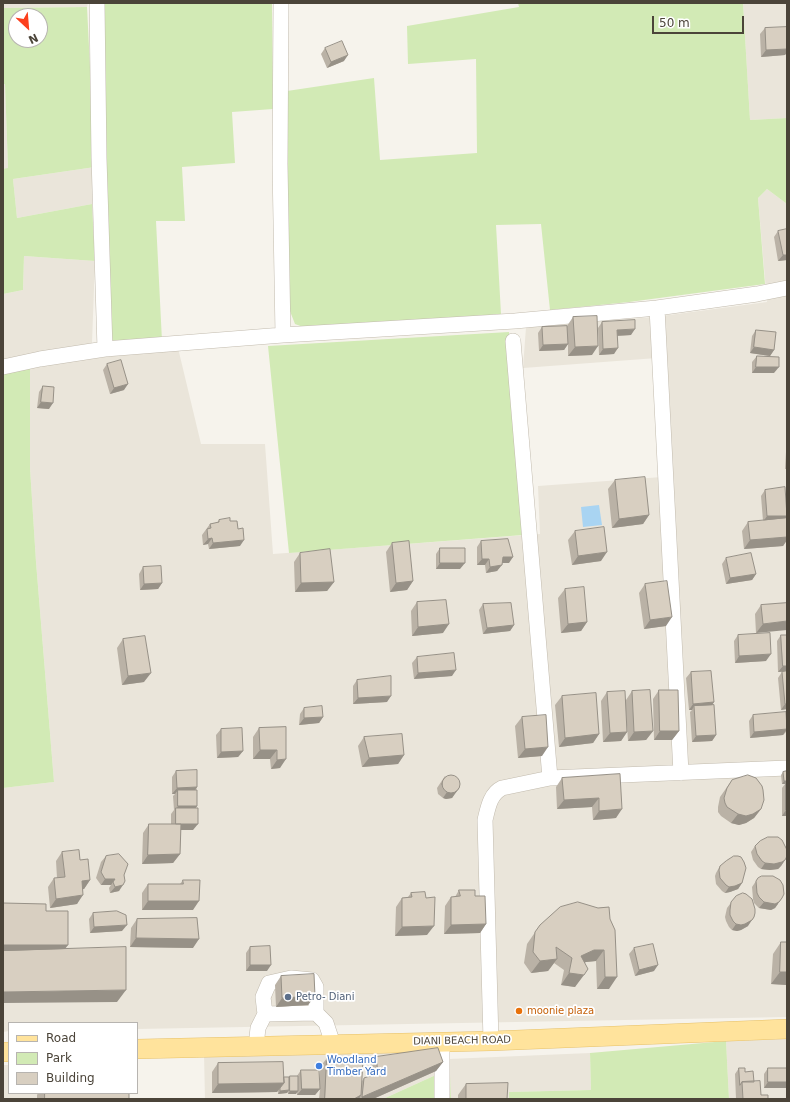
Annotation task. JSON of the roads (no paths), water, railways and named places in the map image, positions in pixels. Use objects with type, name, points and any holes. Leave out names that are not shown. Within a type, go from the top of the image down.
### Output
[{"type":"main road","name":"DIANI BEACH ROAD","points":[[138,1049],[491,1041],[787,1029]]},
{"type":"street","points":[[97,3],[99,158],[105,349]]},
{"type":"street","points":[[281,3],[280,164],[284,335]]},
{"type":"street","points":[[3,367],[40,359],[105,349],[284,335],[514,321],[657,308],[757,294],[787,288]]},
{"type":"street","points":[[657,308],[681,773]]},
{"type":"street","points":[[513,341],[550,778]]},
{"type":"street","points":[[491,1041],[485,820],[493,794],[502,788],[550,778],[787,768]]},
{"type":"street","points":[[256,1046],[258,1028],[265,1014],[263,997],[269,983],[291,978],[312,980],[316,987],[316,1013],[326,1023],[334,1044]]},
{"type":"street","points":[[265,1014],[316,1013]]},
{"type":"street","points":[[442,1042],[442,1099]]},
{"type":"water","points":[[599,505],[602,525],[583,527],[581,507]]},
{"type":"place","name":"Petro- Diani","points":[[288,997]]},
{"type":"place","name":"moonie plaza","points":[[519,1011]]},
{"type":"place","name":"Woodland Timber Yard","points":[[319,1066]]}]
